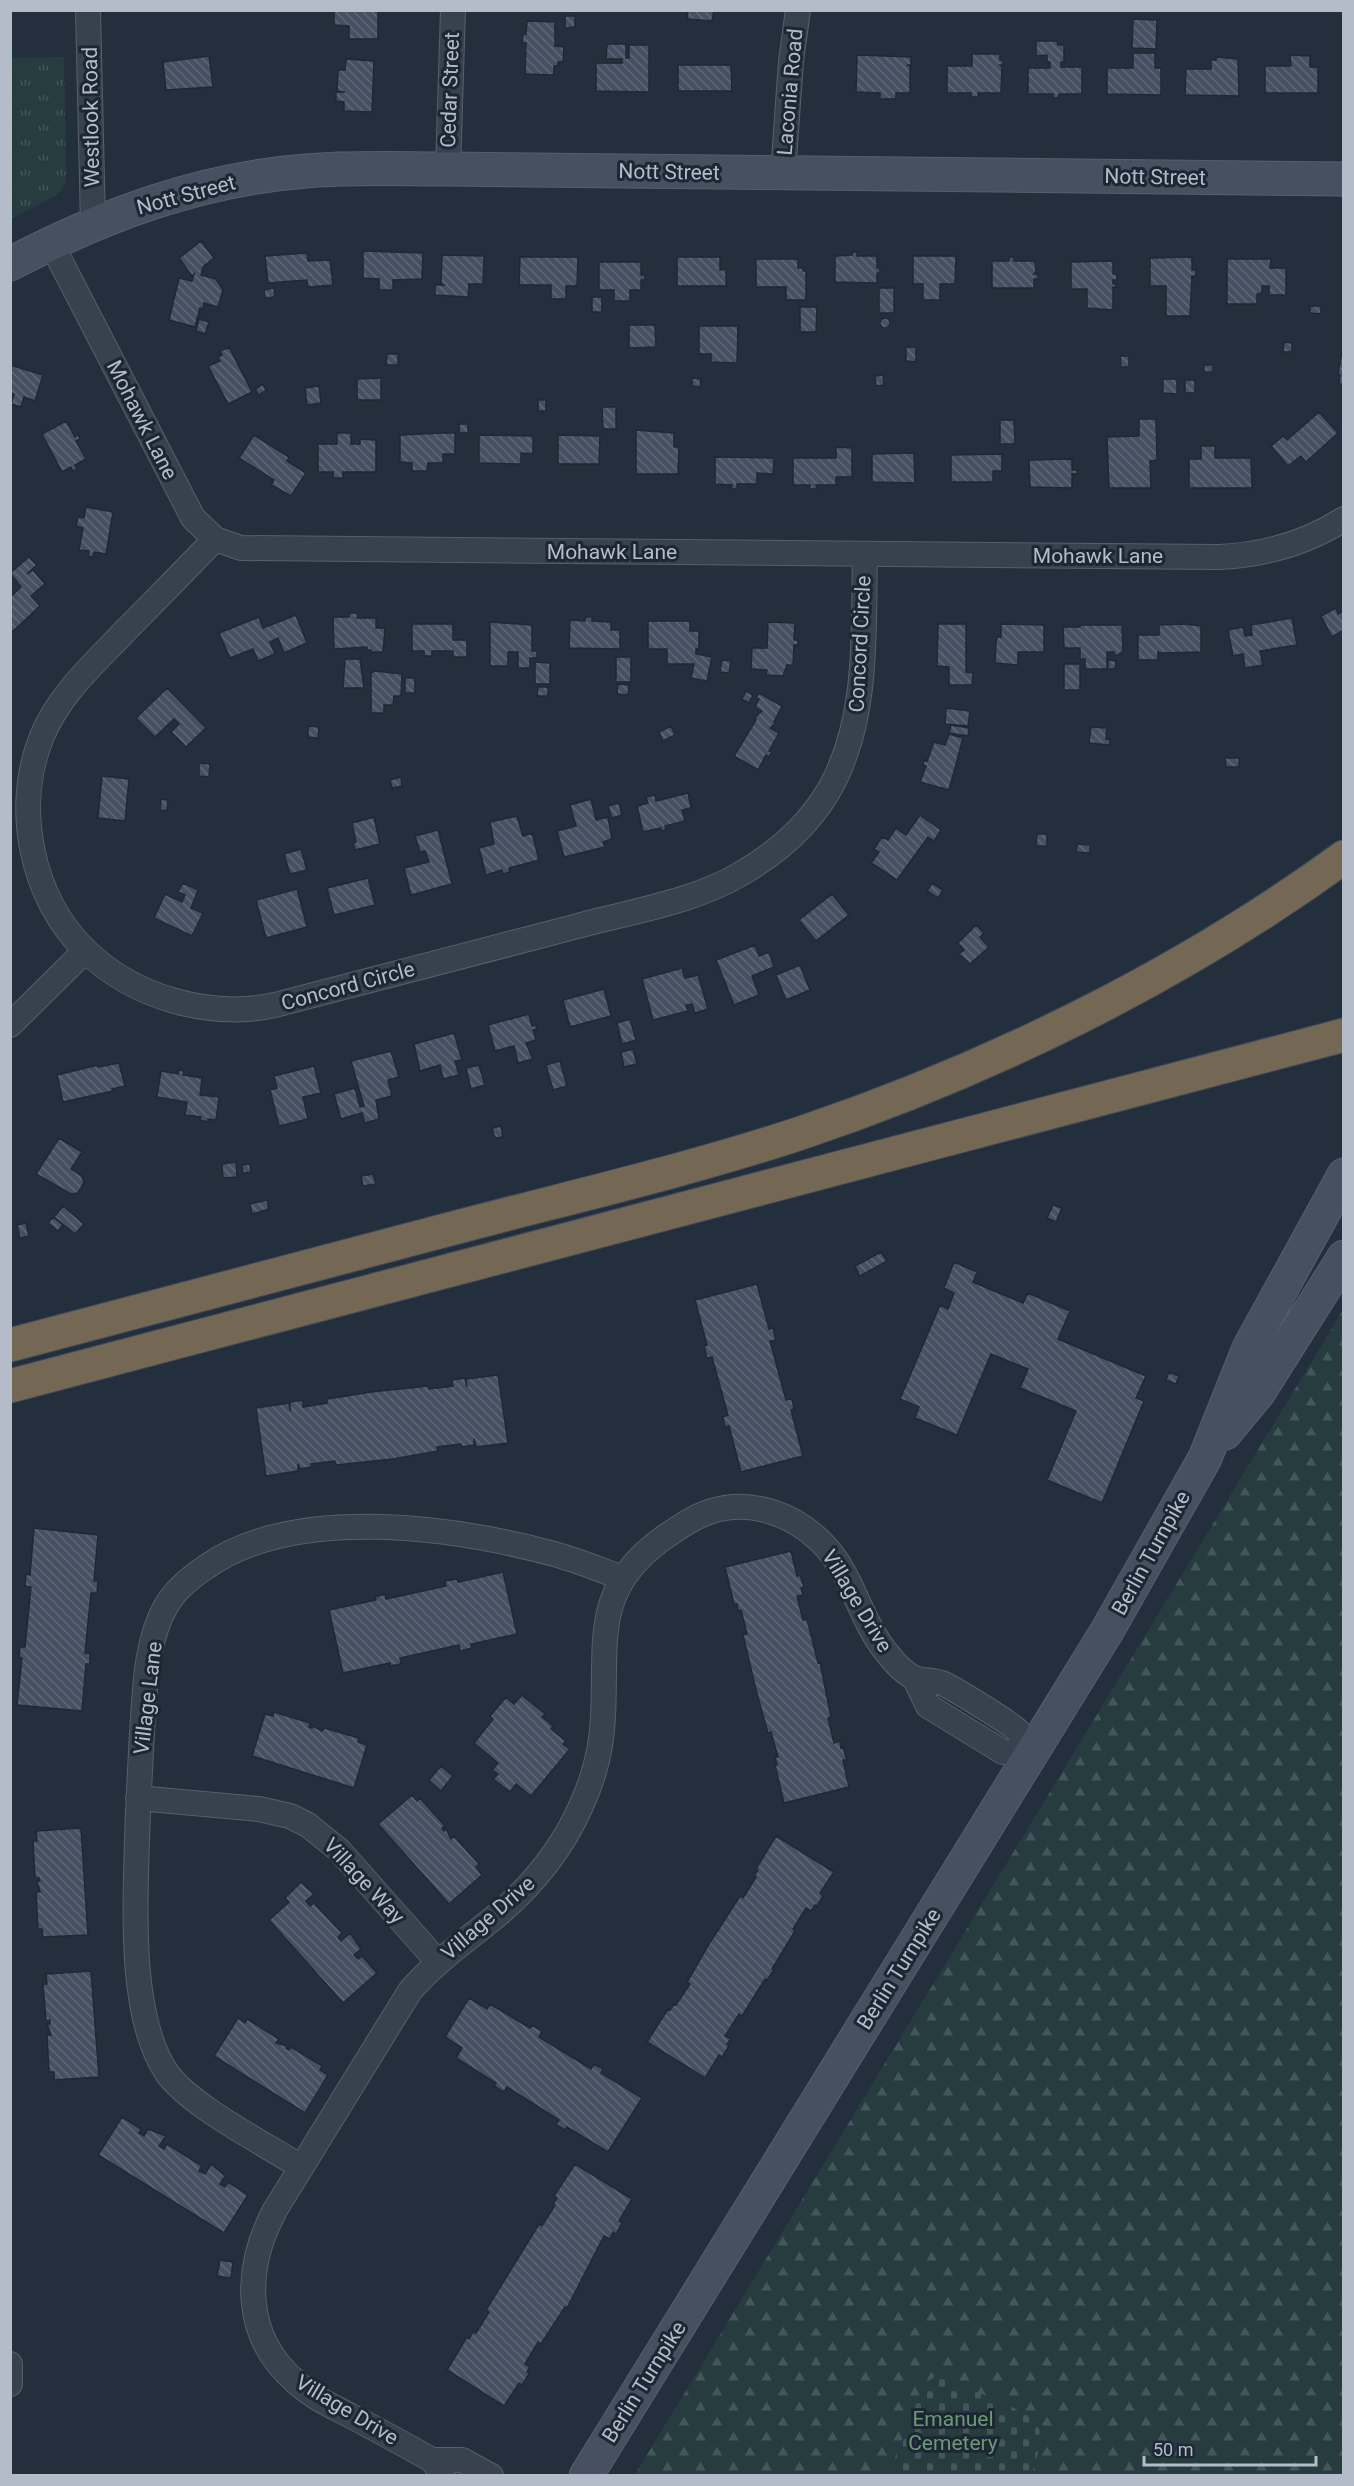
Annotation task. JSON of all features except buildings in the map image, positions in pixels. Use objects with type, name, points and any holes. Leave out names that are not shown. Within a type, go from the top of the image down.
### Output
[{"type":"highway","points":[[10,1345],[722,1156],[841,1119],[986,1059],[1118,996],[1227,934],[1344,857]]},
{"type":"highway","points":[[10,1386],[1344,1035]]},
{"type":"main road","name":"Nott Street","points":[[10,264],[93,224],[178,194],[273,174],[344,169],[1344,179]]},
{"type":"main road","name":"Berlin Turnpike","points":[[586,2475],[1107,1631],[1205,1458],[1250,1348],[1344,1175]]},
{"type":"main road","name":"Berlin Turnpike","points":[[1205,1458],[1259,1392],[1344,1257]]},
{"type":"street","name":"Westlook Road","points":[[88,10],[93,224]]},
{"type":"street","name":"Cedar Street","points":[[448,169],[453,10]]},
{"type":"street","name":"Laconia Road","points":[[783,173],[790,61],[798,10]]},
{"type":"street","name":"Mohawk Lane","points":[[51,243],[186,506],[198,524],[215,539],[231,546],[252,549],[1237,556],[1290,545],[1312,537],[1344,519]]},
{"type":"street","name":"Concord Circle","points":[[215,539],[74,685],[53,714],[36,756],[29,798],[32,849],[43,883],[68,930],[85,951],[121,977],[170,999],[207,1008],[251,1009],[276,1005],[646,908],[731,880],[758,863],[801,828],[822,802],[839,771],[852,734],[860,689],[865,554]]},
{"type":"street","points":[[10,1024],[85,951]]},
{"type":"street","name":"Village Drive","points":[[491,2475],[462,2460],[437,2468],[301,2386],[277,2362],[262,2333],[253,2304],[254,2261],[268,2223],[410,1991],[438,1962],[520,1894],[554,1853],[581,1806],[596,1768],[601,1740],[604,1639],[608,1613],[611,1600],[623,1578],[654,1546],[697,1517],[727,1508],[748,1507],[770,1510],[810,1532],[832,1553],[849,1580],[879,1642],[895,1662],[915,1679],[928,1706],[1003,1752],[1031,1753]]},
{"type":"street","name":"Village Lane","points":[[301,2167],[190,2097],[169,2077],[152,2047],[143,2012],[138,1958],[136,1875],[138,1798],[148,1668],[160,1619],[170,1601],[183,1586],[213,1562],[233,1551],[275,1537],[335,1528],[406,1528],[477,1536],[556,1554],[623,1578]]},
{"type":"street","name":"Village Way","points":[[138,1798],[259,1809],[290,1816],[308,1825],[339,1850],[438,1962]]},
{"type":"street","points":[[10,2364],[10,2384]]},
{"type":"green space","points":[[64,57],[66,181],[61,191],[55,196],[11,219],[11,58]]},
{"type":"green space","points":[[1343,1310],[1343,2475],[1031,2475],[1038,2455],[923,2387],[888,2475],[634,2476]]},
{"type":"green space","name":"Emanuel Cemetery","points":[[935,2376],[1008,2405],[1033,2420],[1038,2426],[1040,2438],[1039,2451],[1031,2475],[888,2475],[923,2387]]}]
